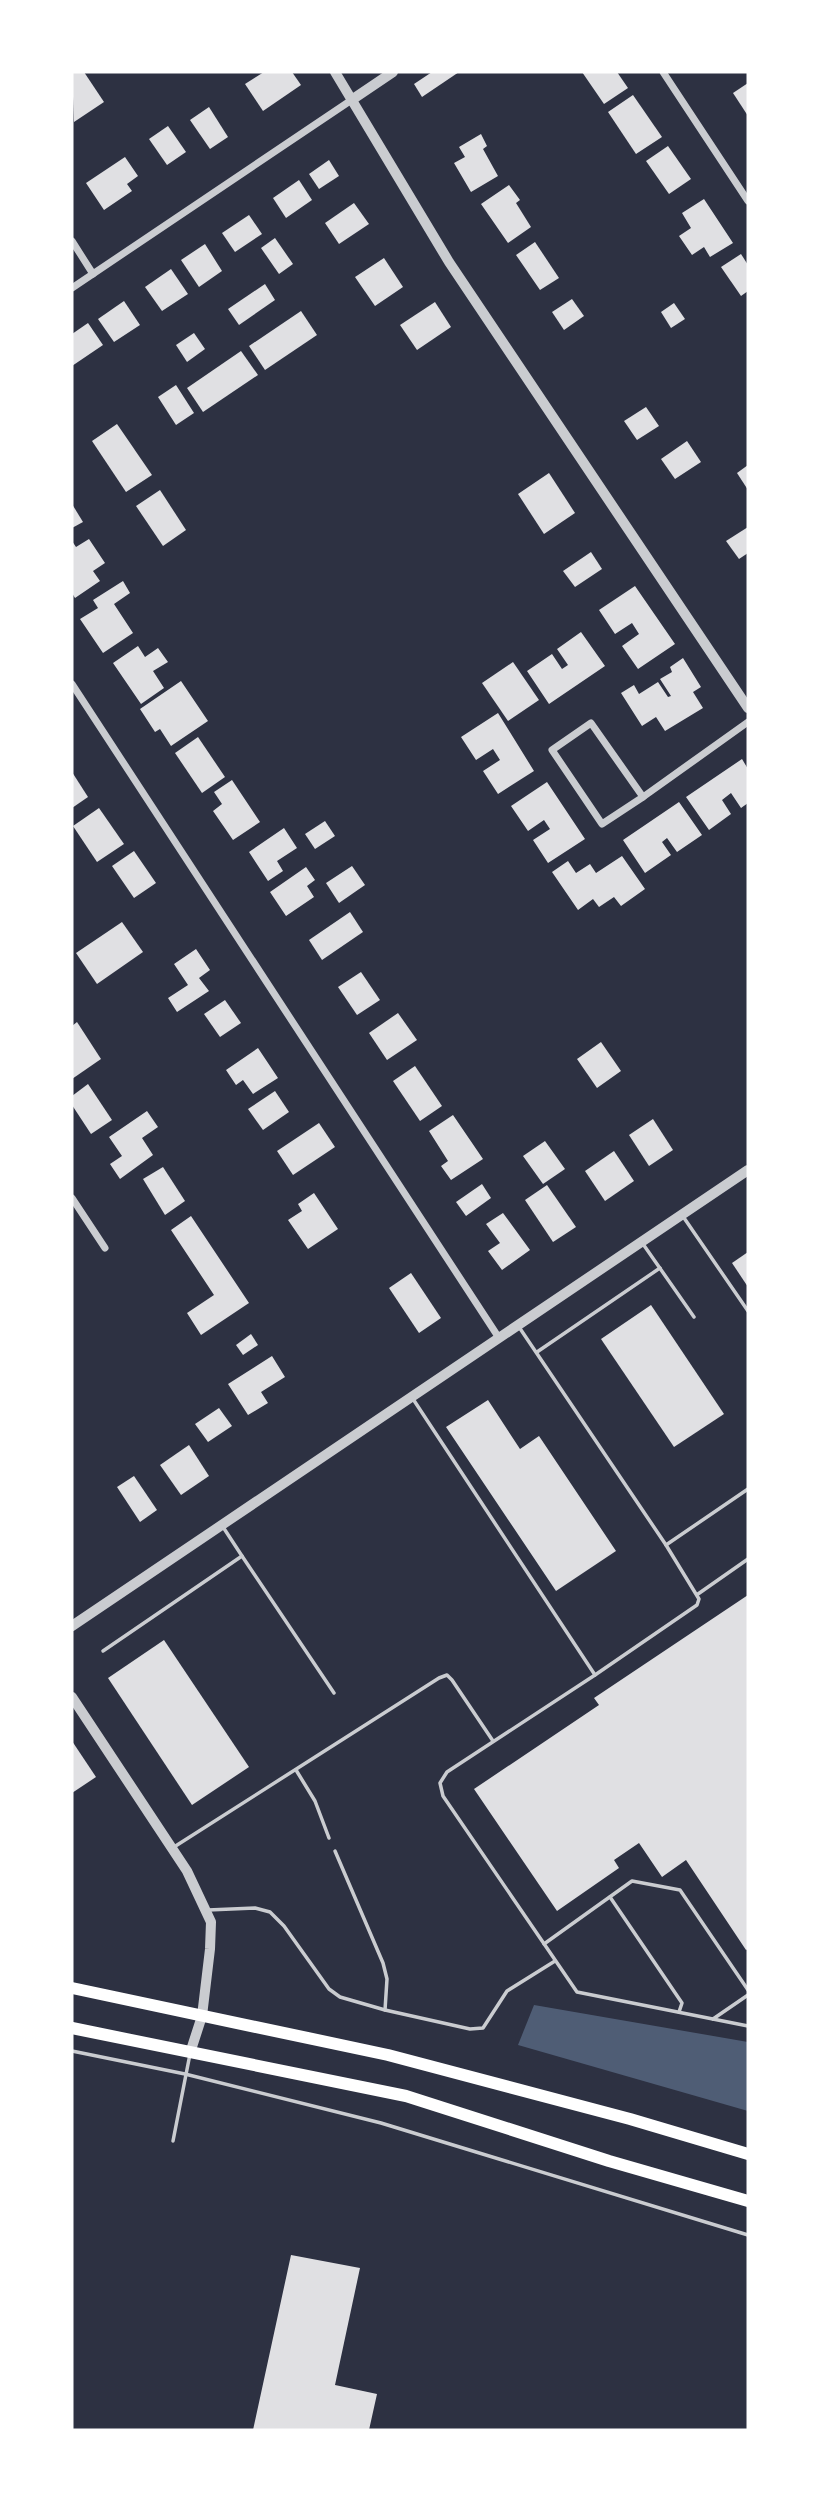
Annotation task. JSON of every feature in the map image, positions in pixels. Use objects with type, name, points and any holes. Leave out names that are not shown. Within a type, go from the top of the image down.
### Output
[{"type":"main road","points":[[72,1988],[388,2054],[630,2119],[748,2154]]},
{"type":"main road","points":[[72,2028],[191,2050],[406,2096],[608,2161],[748,2201]]},
{"type":"street","points":[[335,72],[449,262],[748,708]]},
{"type":"street","points":[[72,288],[393,72]]},
{"type":"street","points":[[663,72],[748,201]]},
{"type":"street","points":[[72,241],[93,274]]},
{"type":"street","points":[[72,684],[499,1338]]},
{"type":"street","points":[[643,797],[591,723],[552,750],[602,824],[643,797],[748,722]]},
{"type":"street","points":[[72,1626],[748,1170]]},
{"type":"street","points":[[72,1198],[104,1248]]},
{"type":"street","points":[[72,1697],[187,1871],[211,1922],[202,2016],[191,2050]]},
{"type":"lane","points":[[682,1215],[748,1311]]},
{"type":"lane","points":[[641,1242],[694,1317]]},
{"type":"lane","points":[[536,1352],[660,1268]]},
{"type":"lane","points":[[518,1325],[698,1594],[697,1605],[447,1772],[440,1783],[443,1796],[577,1992],[748,2026]]},
{"type":"lane","points":[[411,1397],[595,1675]]},
{"type":"lane","points":[[666,1545],[748,1489]]},
{"type":"lane","points":[[221,1525],[334,1693]]},
{"type":"lane","points":[[103,1651],[242,1556]]},
{"type":"lane","points":[[698,1594],[748,1559]]},
{"type":"lane","points":[[172,1848],[447,1675],[493,1741]]},
{"type":"lane","points":[[296,1770],[315,1801],[330,1838]]},
{"type":"lane","points":[[335,1851],[383,1963],[387,1979],[385,2010]]},
{"type":"lane","points":[[544,1944],[632,1881],[680,1890],[748,1990]]},
{"type":"lane","points":[[610,1897],[682,2003],[679,2012]]},
{"type":"lane","points":[[205,1910],[255,1908],[270,1912],[284,1926],[329,1989],[340,1997],[470,2029],[483,2028],[507,1991],[555,1961]]},
{"type":"lane","points":[[713,2019],[748,1995]]},
{"type":"lane","points":[[173,2141],[191,2050]]},
{"type":"lane","points":[[72,2051],[186,2074],[381,2123],[748,2235]]},
{"type":"water","points":[[534,2005],[748,2042],[748,2111],[518,2045]]},
{"type":"building","points":[[72,72],[84,72],[104,102],[74,122]]},
{"type":"building","points":[[264,72],[292,72],[301,85],[263,111],[245,84]]},
{"type":"building","points":[[432,72],[459,72],[422,97],[414,84]]},
{"type":"building","points":[[582,72],[617,72],[628,88],[604,104]]},
{"type":"building","points":[[748,83],[748,116],[733,93]]},
{"type":"building","points":[[633,95],[662,137],[636,154],[608,112]]},
{"type":"building","points":[[209,107],[228,137],[210,149],[190,120]]},
{"type":"building","points":[[168,126],[186,152],[167,165],[149,139]]},
{"type":"building","points":[[481,134],[487,146],[483,149],[498,176],[471,192],[454,163],[465,157],[459,147]]},
{"type":"building","points":[[668,146],[691,179],[669,194],[646,161]]},
{"type":"building","points":[[125,157],[138,176],[127,184],[132,191],[104,210],[86,183]]},
{"type":"building","points":[[329,160],[339,176],[319,189],[309,174]]},
{"type":"building","points":[[299,180],[312,200],[286,218],[273,198]]},
{"type":"building","points":[[509,185],[520,200],[516,203],[531,227],[508,243],[481,204]]},
{"type":"building","points":[[704,199],[733,243],[710,257],[704,247],[692,255],[679,236],[691,228],[682,213]]},
{"type":"building","points":[[354,203],[369,224],[339,244],[325,223]]},
{"type":"building","points":[[249,215],[262,234],[235,252],[222,233]]},
{"type":"building","points":[[275,238],[293,264],[279,274],[261,248]]},
{"type":"building","points":[[535,242],[559,278],[540,290],[516,255]]},
{"type":"building","points":[[205,244],[222,271],[199,287],[181,260]]},
{"type":"building","points":[[741,254],[748,265],[748,291],[741,296],[721,267]]},
{"type":"building","points":[[384,258],[403,287],[375,306],[355,277]]},
{"type":"building","points":[[171,269],[188,294],[162,311],[145,287]]},
{"type":"building","points":[[265,284],[275,300],[239,325],[228,309]]},
{"type":"building","points":[[572,299],[584,316],[564,330],[552,312]]},
{"type":"building","points":[[124,301],[140,325],[114,342],[98,319]]},
{"type":"building","points":[[435,302],[451,327],[417,350],[400,325]]},
{"type":"building","points":[[674,303],[685,319],[671,328],[661,312]]},
{"type":"building","points":[[301,311],[317,335],[265,370],[249,346]]},
{"type":"building","points":[[88,323],[103,345],[72,366],[72,334]]},
{"type":"building","points":[[194,333],[205,349],[187,362],[176,345]]},
{"type":"building","points":[[241,351],[258,375],[203,412],[187,388]]},
{"type":"building","points":[[176,385],[194,413],[176,425],[158,397]]},
{"type":"building","points":[[646,407],[659,426],[637,440],[624,421]]},
{"type":"building","points":[[117,424],[152,475],[126,492],[92,441]]},
{"type":"building","points":[[687,441],[701,462],[675,479],[661,459]]},
{"type":"building","points":[[748,465],[748,490],[737,473]]},
{"type":"building","points":[[549,473],[575,513],[544,534],[518,494]]},
{"type":"building","points":[[160,490],[186,530],[163,546],[136,506]]},
{"type":"building","points":[[72,504],[83,522],[72,528]]},
{"type":"building","points":[[748,527],[748,553],[739,559],[726,541]]},
{"type":"building","points":[[89,539],[105,563],[93,571],[100,581],[75,598],[72,593],[72,541],[76,547]]},
{"type":"building","points":[[591,552],[602,569],[575,587],[563,571]]},
{"type":"building","points":[[123,581],[130,593],[114,604],[133,633],[103,653],[80,619],[98,608],[93,600]]},
{"type":"building","points":[[635,586],[675,644],[638,669],[622,646],[639,634],[632,623],[615,634],[599,610]]},
{"type":"building","points":[[581,632],[605,666],[549,704],[527,671],[552,654],[562,669],[568,665],[557,649]]},
{"type":"building","points":[[138,646],[145,657],[158,648],[168,662],[153,671],[164,688],[141,704],[113,663]]},
{"type":"building","points":[[683,658],[701,687],[693,692],[703,708],[665,731],[656,717],[642,726],[621,693],[634,685],[639,694],[658,682],[668,697],[671,696],[660,679],[672,672],[670,667]]},
{"type":"building","points":[[513,662],[539,700],[508,721],[482,683]]},
{"type":"building","points":[[181,681],[208,721],[171,746],[160,729],[155,732],[140,709]]},
{"type":"building","points":[[498,713],[534,771],[498,794],[483,771],[500,760],[493,749],[476,760],[461,737]]},
{"type":"building","points":[[198,737],[225,777],[202,793],[175,753]]},
{"type":"building","points":[[742,759],[748,769],[748,803],[741,808],[731,793],[722,800],[731,814],[709,830],[686,797]]},
{"type":"building","points":[[72,772],[88,797],[72,808]]},
{"type":"building","points":[[232,780],[260,822],[233,840],[213,811],[222,804],[214,792]]},
{"type":"building","points":[[547,782],[585,839],[548,863],[533,840],[550,829],[544,820],[528,831],[511,806]]},
{"type":"building","points":[[679,802],[702,835],[677,852],[667,838],[662,842],[671,855],[645,873],[623,840]]},
{"type":"building","points":[[99,808],[124,844],[97,862],[73,826]]},
{"type":"building","points":[[325,821],[335,836],[315,849],[305,834]]},
{"type":"building","points":[[284,828],[297,848],[277,861],[283,871],[268,881],[249,852]]},
{"type":"building","points":[[134,851],[156,883],[134,898],[112,866]]},
{"type":"building","points":[[622,856],[645,889],[621,906],[614,897],[599,907],[593,899],[578,910],[552,872],[568,861],[576,873],[590,864],[596,873]]},
{"type":"building","points":[[352,866],[365,885],[339,903],[326,883]]},
{"type":"building","points":[[306,867],[315,880],[307,886],[314,897],[286,916],[270,892]]},
{"type":"building","points":[[350,912],[363,932],[322,960],[309,940]]},
{"type":"building","points":[[122,922],[143,952],[97,984],[76,953]]},
{"type":"building","points":[[196,949],[210,970],[199,978],[209,991],[177,1012],[168,998],[188,985],[174,964]]},
{"type":"building","points":[[361,972],[380,1000],[357,1015],[338,987]]},
{"type":"building","points":[[225,1000],[241,1023],[220,1037],[204,1014]]},
{"type":"building","points":[[398,1013],[417,1040],[387,1060],[369,1033]]},
{"type":"building","points":[[77,1022],[101,1059],[72,1079],[72,1026]]},
{"type":"building","points":[[601,1042],[621,1071],[597,1088],[577,1059]]},
{"type":"building","points":[[258,1048],[278,1078],[253,1094],[243,1080],[236,1085],[226,1070]]},
{"type":"building","points":[[415,1066],[442,1106],[420,1121],[393,1081]]},
{"type":"building","points":[[88,1084],[112,1120],[91,1134],[72,1105],[72,1096]]},
{"type":"building","points":[[275,1091],[289,1112],[263,1130],[248,1109]]},
{"type":"building","points":[[147,1111],[158,1127],[142,1138],[153,1155],[120,1179],[110,1164],[122,1156],[109,1137]]},
{"type":"building","points":[[453,1115],[483,1159],[451,1180],[441,1166],[448,1161],[429,1131]]},
{"type":"building","points":[[653,1119],[673,1150],[649,1166],[629,1135]]},
{"type":"building","points":[[319,1123],[335,1147],[293,1175],[277,1151]]},
{"type":"building","points":[[545,1141],[565,1169],[543,1184],[523,1156]]},
{"type":"building","points":[[614,1151],[634,1181],[605,1201],[585,1171]]},
{"type":"building","points":[[163,1167],[185,1201],[165,1215],[143,1179]]},
{"type":"building","points":[[482,1184],[491,1198],[466,1216],[456,1202]]},
{"type":"building","points":[[547,1185],[576,1227],[553,1242],[525,1200]]},
{"type":"building","points":[[314,1193],[338,1229],[308,1249],[288,1220],[302,1211],[298,1204]]},
{"type":"building","points":[[503,1213],[530,1250],[502,1270],[488,1251],[500,1243],[486,1224]]},
{"type":"building","points":[[191,1216],[249,1303],[201,1335],[187,1313],[214,1295],[171,1230]]},
{"type":"building","points":[[748,1252],[748,1287],[732,1263]]},
{"type":"building","points":[[411,1273],[441,1318],[419,1333],[389,1288]]},
{"type":"building","points":[[651,1305],[724,1414],[674,1447],[601,1339]]},
{"type":"building","points":[[251,1334],[258,1345],[243,1355],[236,1345]]},
{"type":"building","points":[[272,1356],[285,1377],[261,1392],[268,1403],[248,1415],[228,1384]]},
{"type":"building","points":[[488,1400],[520,1449],[539,1436],[616,1551],[556,1591],[446,1427]]},
{"type":"building","points":[[219,1408],[232,1426],[208,1442],[195,1424]]},
{"type":"building","points":[[189,1445],[209,1476],[181,1495],[160,1465]]},
{"type":"building","points":[[134,1476],[157,1510],[140,1522],[117,1487]]},
{"type":"building","points":[[748,1595],[748,1949],[746,1950],[686,1860],[662,1877],[639,1843],[614,1860],[619,1868],[557,1911],[474,1789],[599,1705],[594,1698]]},
{"type":"building","points":[[164,1640],[249,1767],[192,1805],[108,1678]]},
{"type":"building","points":[[72,1741],[96,1777],[72,1793]]},
{"type":"building","points":[[291,2255],[360,2268],[335,2385],[377,2394],[369,2430],[253,2430]]}]
